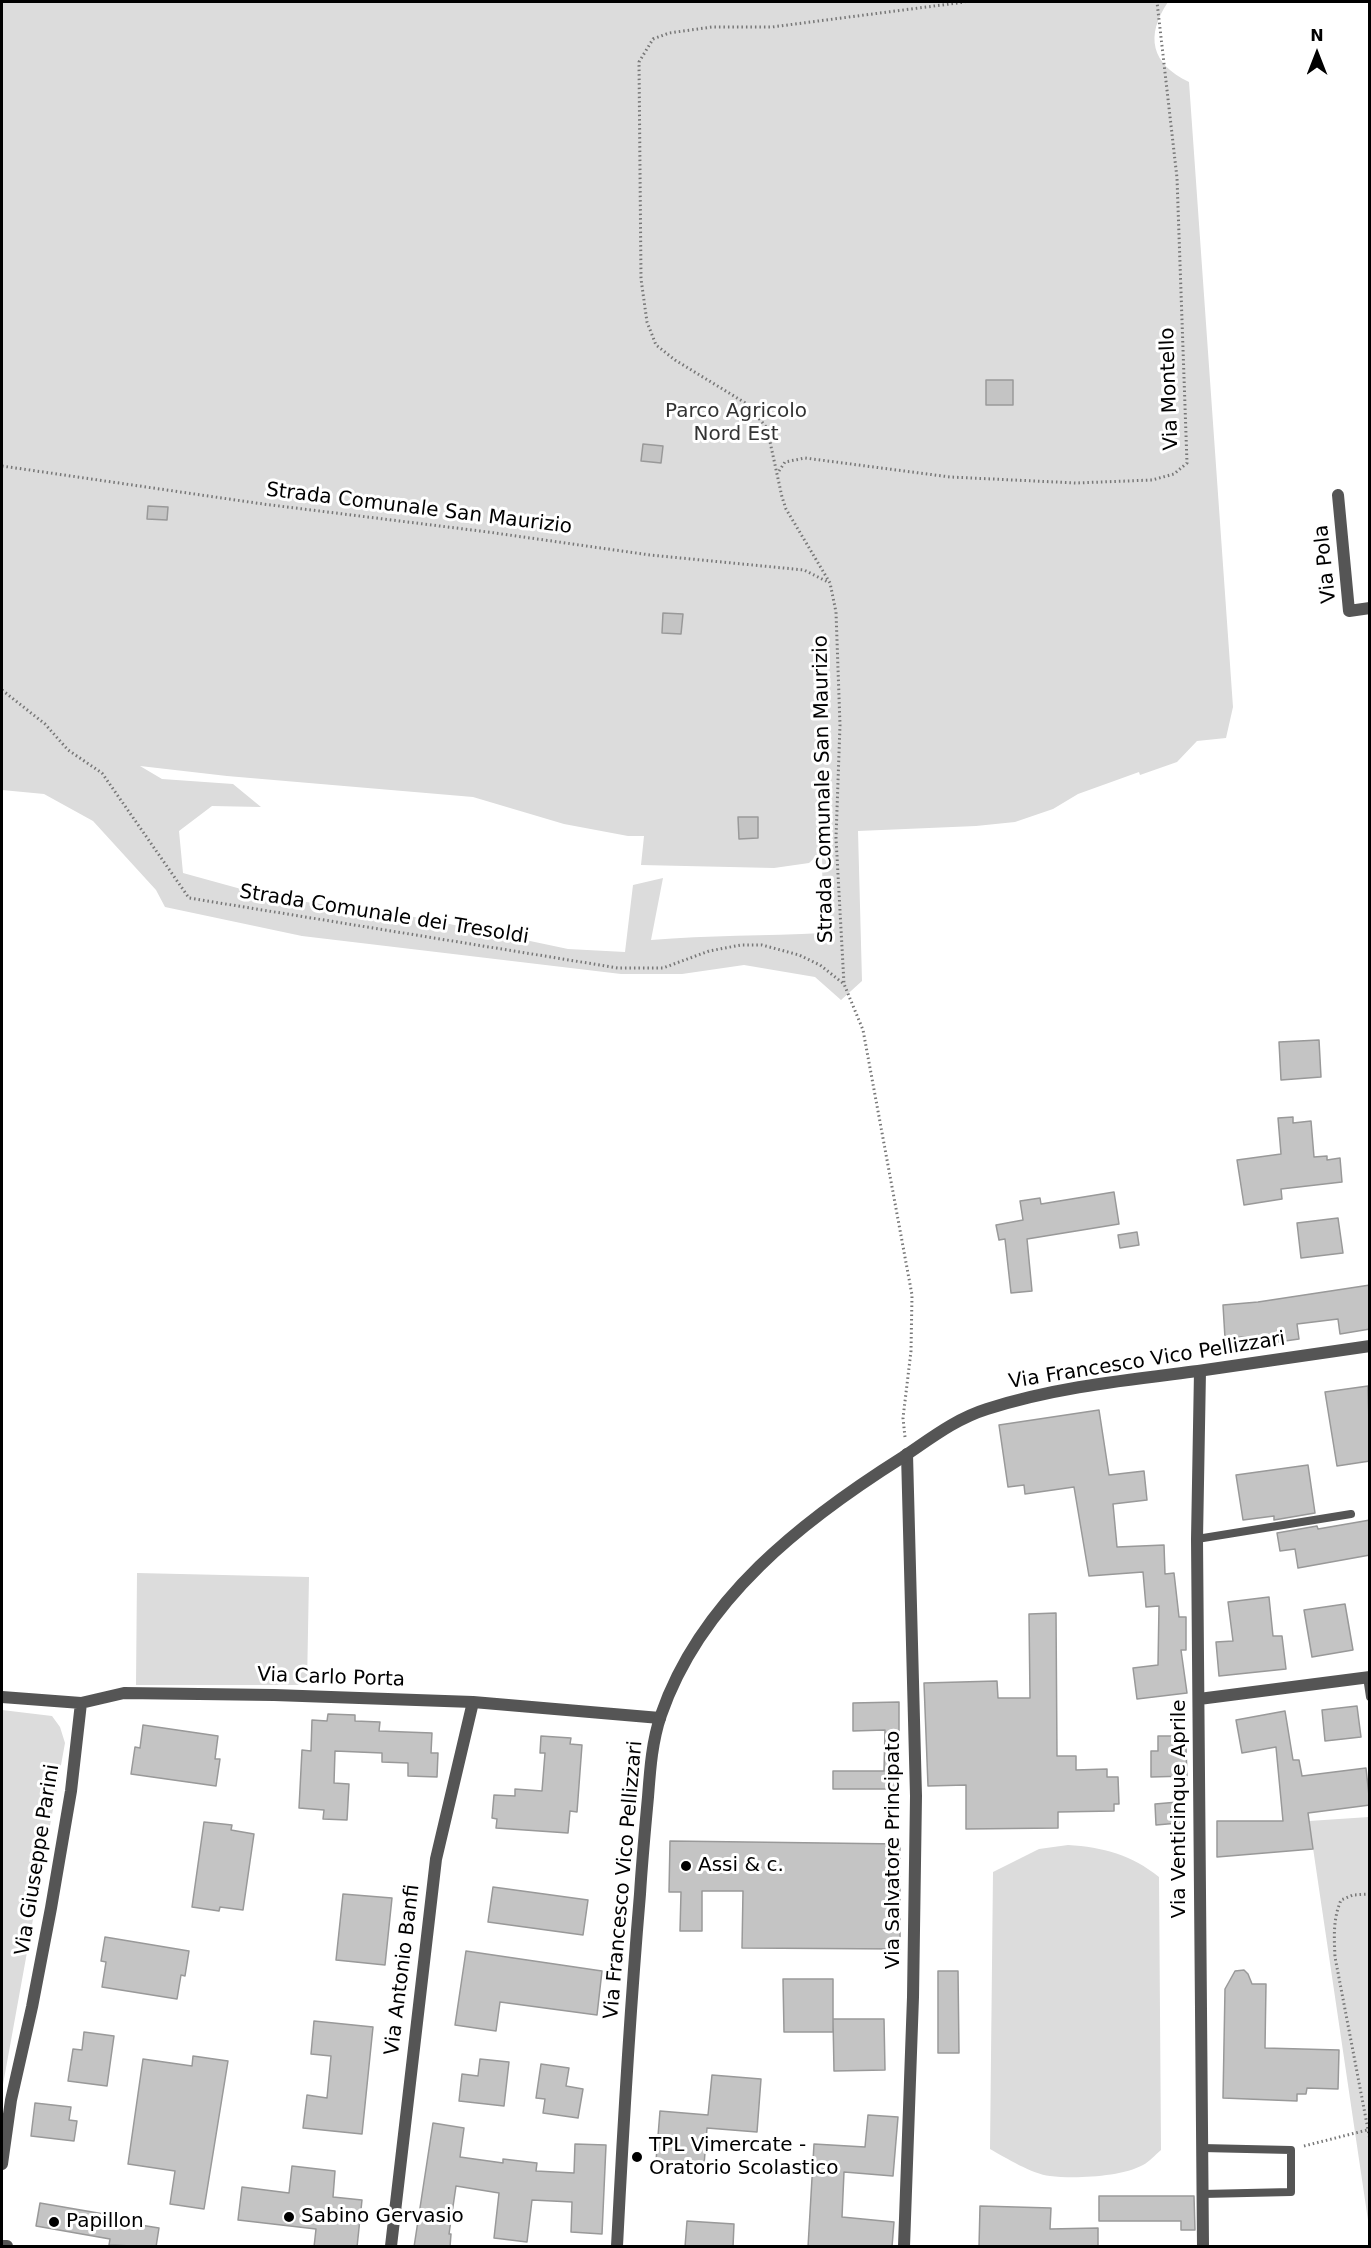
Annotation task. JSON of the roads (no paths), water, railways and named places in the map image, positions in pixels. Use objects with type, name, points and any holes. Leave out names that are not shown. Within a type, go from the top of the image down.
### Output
[{"type":"street","name":"Via Pola","points":[[1338,495],[1349,611],[1370,608]]},
{"type":"street","name":"Via Francesco Vico Pellizzari","points":[[617,2247],[626,2080],[651,1762],[660,1718],[670,1692],[699,1637],[735,1590],[839,1498],[930,1437],[954,1423],[991,1407],[1079,1387],[1370,1346]]},
{"type":"street","name":"Via Venticinque Aprile","points":[[1200,1371],[1197,1539],[1203,2247]]},
{"type":"street","name":"Via Salvatore Principato","points":[[904,2247],[913,1997],[916,1796],[907,1454]]},
{"type":"street","points":[[1199,1699],[1368,1677]]},
{"type":"street","name":"Via Carlo Porta","points":[[2,1697],[81,1703],[124,1694],[274,1695],[473,1702],[660,1718]]},
{"type":"street","name":"Via Antonio Banfi","points":[[391,2247],[436,1859],[473,1702]]},
{"type":"street","name":"Via Giuseppe Parini","points":[[2,2164],[11,2100],[32,2007],[71,1791],[81,1703]]},
{"type":"street","points":[[2,2246],[7,2247]]},
{"type":"lane","points":[[1197,1539],[1351,1514]]},
{"type":"lane","points":[[1368,1677],[1370,1697]]},
{"type":"lane","points":[[1202,2148],[1291,2150],[1291,2193],[1203,2194]]},
{"type":"place","name":"Assi & c.","points":[[686,1866]]},
{"type":"place","name":"TPL Vimercate - Oratorio Scolastico","points":[[637,2157]]},
{"type":"place","name":"Sabino Gervasio","points":[[289,2217]]},
{"type":"place","name":"Papillon","points":[[54,2222]]},
{"type":"park label","name":"Parco Agricolo Nord Est","points":[[736,424]]}]
